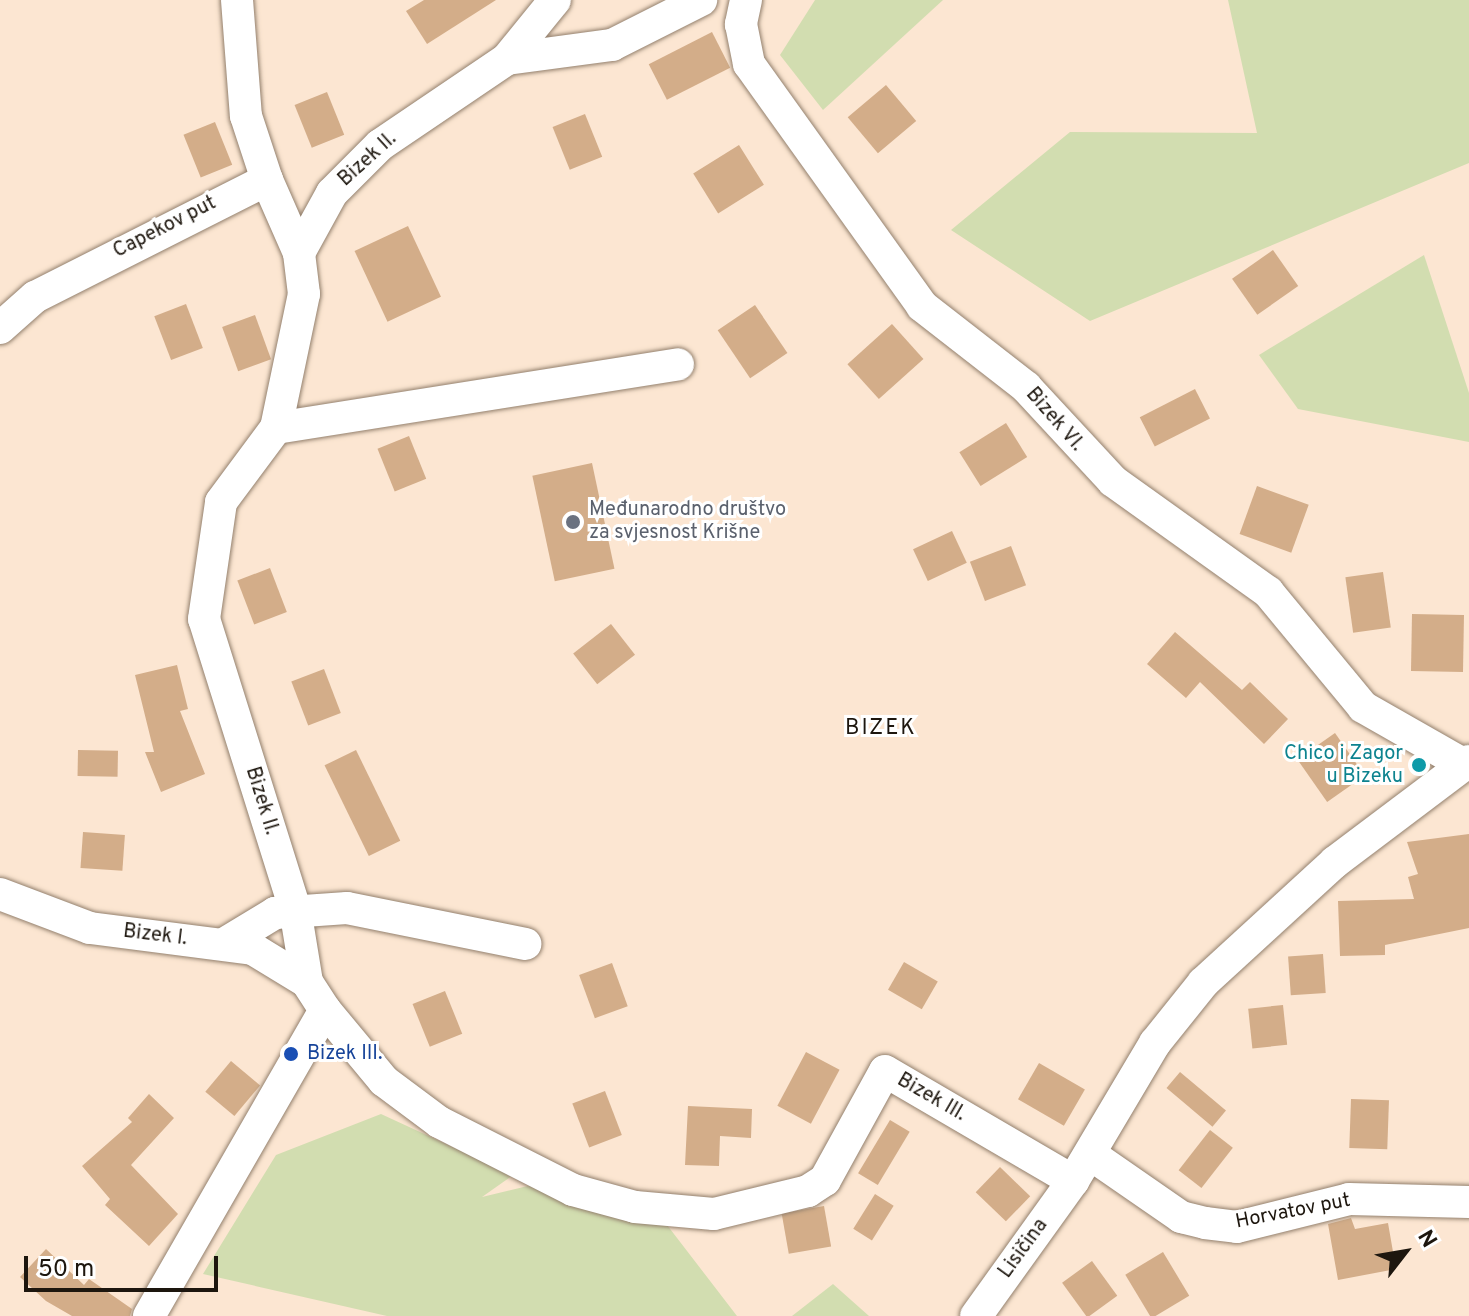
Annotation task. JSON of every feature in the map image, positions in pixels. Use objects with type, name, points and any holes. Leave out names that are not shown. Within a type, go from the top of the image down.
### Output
[{"type":"street","points":[[237,0],[246,116],[267,180],[299,253]]},
{"type":"street","name":"Bizek II.","points":[[325,1010],[307,982],[295,909],[204,619],[221,502],[276,428],[304,294],[299,253],[332,193],[380,145],[507,59],[555,0]]},
{"type":"street","points":[[507,59],[612,45],[701,0]]},
{"type":"street","name":"Bizek VI.","points":[[746,0],[741,24],[749,64],[922,306],[1026,387],[1113,481],[1268,592],[1363,707],[1465,762]]},
{"type":"street","name":"Capekov put","points":[[0,328],[35,297],[267,180]]},
{"type":"street","points":[[276,428],[678,364]]},
{"type":"street","points":[[1073,1181],[1155,1043],[1203,983],[1335,862],[1465,762]]},
{"type":"street","name":"Bizek I.","points":[[0,894],[90,928],[253,949],[307,982]]},
{"type":"street","points":[[224,944],[275,913],[295,909],[347,908],[525,944]]},
{"type":"street","points":[[149,1316],[325,1010]]},
{"type":"street","name":"Bizek III.","points":[[325,1010],[384,1081],[439,1122],[573,1190],[635,1207],[714,1214],[808,1191],[825,1180],[885,1071],[1073,1181]]},
{"type":"street","name":"Horvatov put","points":[[1090,1154],[1181,1217],[1237,1227],[1349,1199],[1469,1202]]},
{"type":"street","name":"Lisičina","points":[[976,1316],[1073,1181]]},
{"type":"green space","points":[[815,0],[943,0],[823,110],[780,55]]},
{"type":"green space","points":[[1228,0],[1469,0],[1469,163],[1090,321],[951,230],[1070,132],[1257,133]]},
{"type":"green space","points":[[1424,255],[1469,393],[1469,442],[1298,409],[1259,355]]},
{"type":"green space","points":[[381,1114],[513,1175],[482,1197],[557,1179],[654,1208],[737,1316],[387,1316],[203,1274],[276,1155]]},
{"type":"green space","points":[[833,1284],[869,1316],[792,1316]]},
{"type":"building","points":[[424,0],[496,0],[427,44],[406,11]]},
{"type":"building","points":[[712,32],[730,68],[667,100],[649,64]]},
{"type":"building","points":[[886,85],[916,121],[878,153],[848,117]]},
{"type":"building","points":[[327,92],[344,135],[312,148],[295,105]]},
{"type":"building","points":[[585,114],[602,157],[570,170],[553,127]]},
{"type":"building","points":[[215,122],[232,165],[201,177],[183,135]]},
{"type":"building","points":[[739,145],[764,185],[718,213],[693,174]]},
{"type":"building","points":[[408,226],[441,297],[387,322],[355,251]]},
{"type":"building","points":[[1273,250],[1298,286],[1257,315],[1232,279]]},
{"type":"building","points":[[186,304],[203,348],[171,360],[154,316]]},
{"type":"building","points":[[755,305],[787,353],[750,378],[718,330]]},
{"type":"building","points":[[255,315],[271,359],[238,371],[222,327]]},
{"type":"building","points":[[892,324],[923,359],[879,399],[847,364]]},
{"type":"building","points":[[1195,389],[1210,418],[1155,447],[1140,417]]},
{"type":"building","points":[[1006,423],[1027,457],[981,486],[959,452]]},
{"type":"building","points":[[409,436],[426,479],[395,491],[377,449]]},
{"type":"building","name":"Međunarodno društvo za svjesnost Krišne","points":[[592,463],[614,569],[555,581],[532,476]]},
{"type":"building","points":[[1257,486],[1309,505],[1291,553],[1240,534]]},
{"type":"building","points":[[952,531],[967,563],[928,581],[913,549]]},
{"type":"building","points":[[1011,546],[1026,585],[985,601],[970,562]]},
{"type":"building","points":[[270,568],[287,612],[254,624],[237,581]]},
{"type":"building","points":[[1383,572],[1391,627],[1353,633],[1345,577]]},
{"type":"building","points":[[1412,614],[1464,615],[1463,672],[1411,671]]},
{"type":"building","points":[[611,624],[635,655],[597,684],[573,654]]},
{"type":"building","points":[[1175,632],[1242,690],[1250,682],[1288,719],[1264,744],[1200,682],[1186,698],[1147,664]]},
{"type":"building","points":[[177,665],[188,709],[180,711],[205,774],[161,792],[145,752],[154,752],[135,675]]},
{"type":"building","points":[[324,669],[341,713],[308,725],[291,682]]},
{"type":"building","points":[[1335,733],[1365,776],[1327,802],[1297,759]]},
{"type":"building","points":[[78,750],[118,751],[118,777],[78,776]]},
{"type":"building","points":[[356,750],[400,841],[369,856],[325,765]]},
{"type":"building","points":[[83,832],[125,835],[122,871],[80,868]]},
{"type":"building","points":[[1469,834],[1469,928],[1385,945],[1385,955],[1340,956],[1338,901],[1414,899],[1408,877],[1418,874],[1407,842]]},
{"type":"building","points":[[1323,954],[1326,993],[1291,995],[1288,956]]},
{"type":"building","points":[[904,962],[938,982],[922,1009],[888,990]]},
{"type":"building","points":[[612,963],[628,1006],[595,1018],[579,975]]},
{"type":"building","points":[[445,991],[462,1034],[430,1047],[413,1004]]},
{"type":"building","points":[[1283,1005],[1287,1045],[1252,1048],[1248,1009]]},
{"type":"building","points":[[806,1052],[840,1070],[811,1124],[777,1106]]},
{"type":"building","points":[[231,1061],[260,1085],[234,1116],[205,1092]]},
{"type":"building","points":[[1039,1063],[1085,1090],[1064,1126],[1018,1099]]},
{"type":"building","points":[[1180,1072],[1226,1111],[1212,1127],[1167,1088]]},
{"type":"building","points":[[605,1091],[622,1135],[589,1147],[572,1104]]},
{"type":"building","points":[[149,1094],[174,1118],[131,1165],[178,1214],[149,1246],[105,1205],[110,1199],[82,1166],[132,1122],[128,1118]]},
{"type":"building","points":[[1351,1099],[1389,1100],[1387,1149],[1349,1148]]},
{"type":"building","points":[[688,1106],[752,1109],[751,1138],[720,1136],[719,1166],[685,1165]]},
{"type":"building","points":[[890,1120],[910,1132],[878,1185],[858,1173]]},
{"type":"building","points":[[1210,1130],[1233,1148],[1201,1188],[1179,1170]]},
{"type":"building","points":[[1000,1167],[1030,1196],[1006,1221],[976,1192]]},
{"type":"building","points":[[875,1194],[894,1206],[872,1240],[853,1229]]},
{"type":"building","points":[[824,1206],[831,1246],[789,1254],[782,1213]]},
{"type":"building","points":[[1351,1218],[1355,1229],[1388,1223],[1396,1269],[1338,1280],[1328,1224]]},
{"type":"building","points":[[46,1249],[84,1285],[89,1279],[132,1309],[130,1316],[72,1316],[46,1301],[20,1277]]},
{"type":"building","points":[[1163,1252],[1189,1296],[1156,1316],[1150,1316],[1125,1275]]},
{"type":"building","points":[[1092,1261],[1117,1296],[1086,1316],[1062,1283]]},
{"type":"place","name":"Međunarodno društvo za svjesnost Krišne","points":[[573,522]]},
{"type":"place","name":"Chico i Zagor u Bizeku","points":[[1419,765]]},
{"type":"place","name":"Bizek III.","points":[[291,1054]]},
{"type":"district","name":"BIZEK","points":[[881,729]]}]
